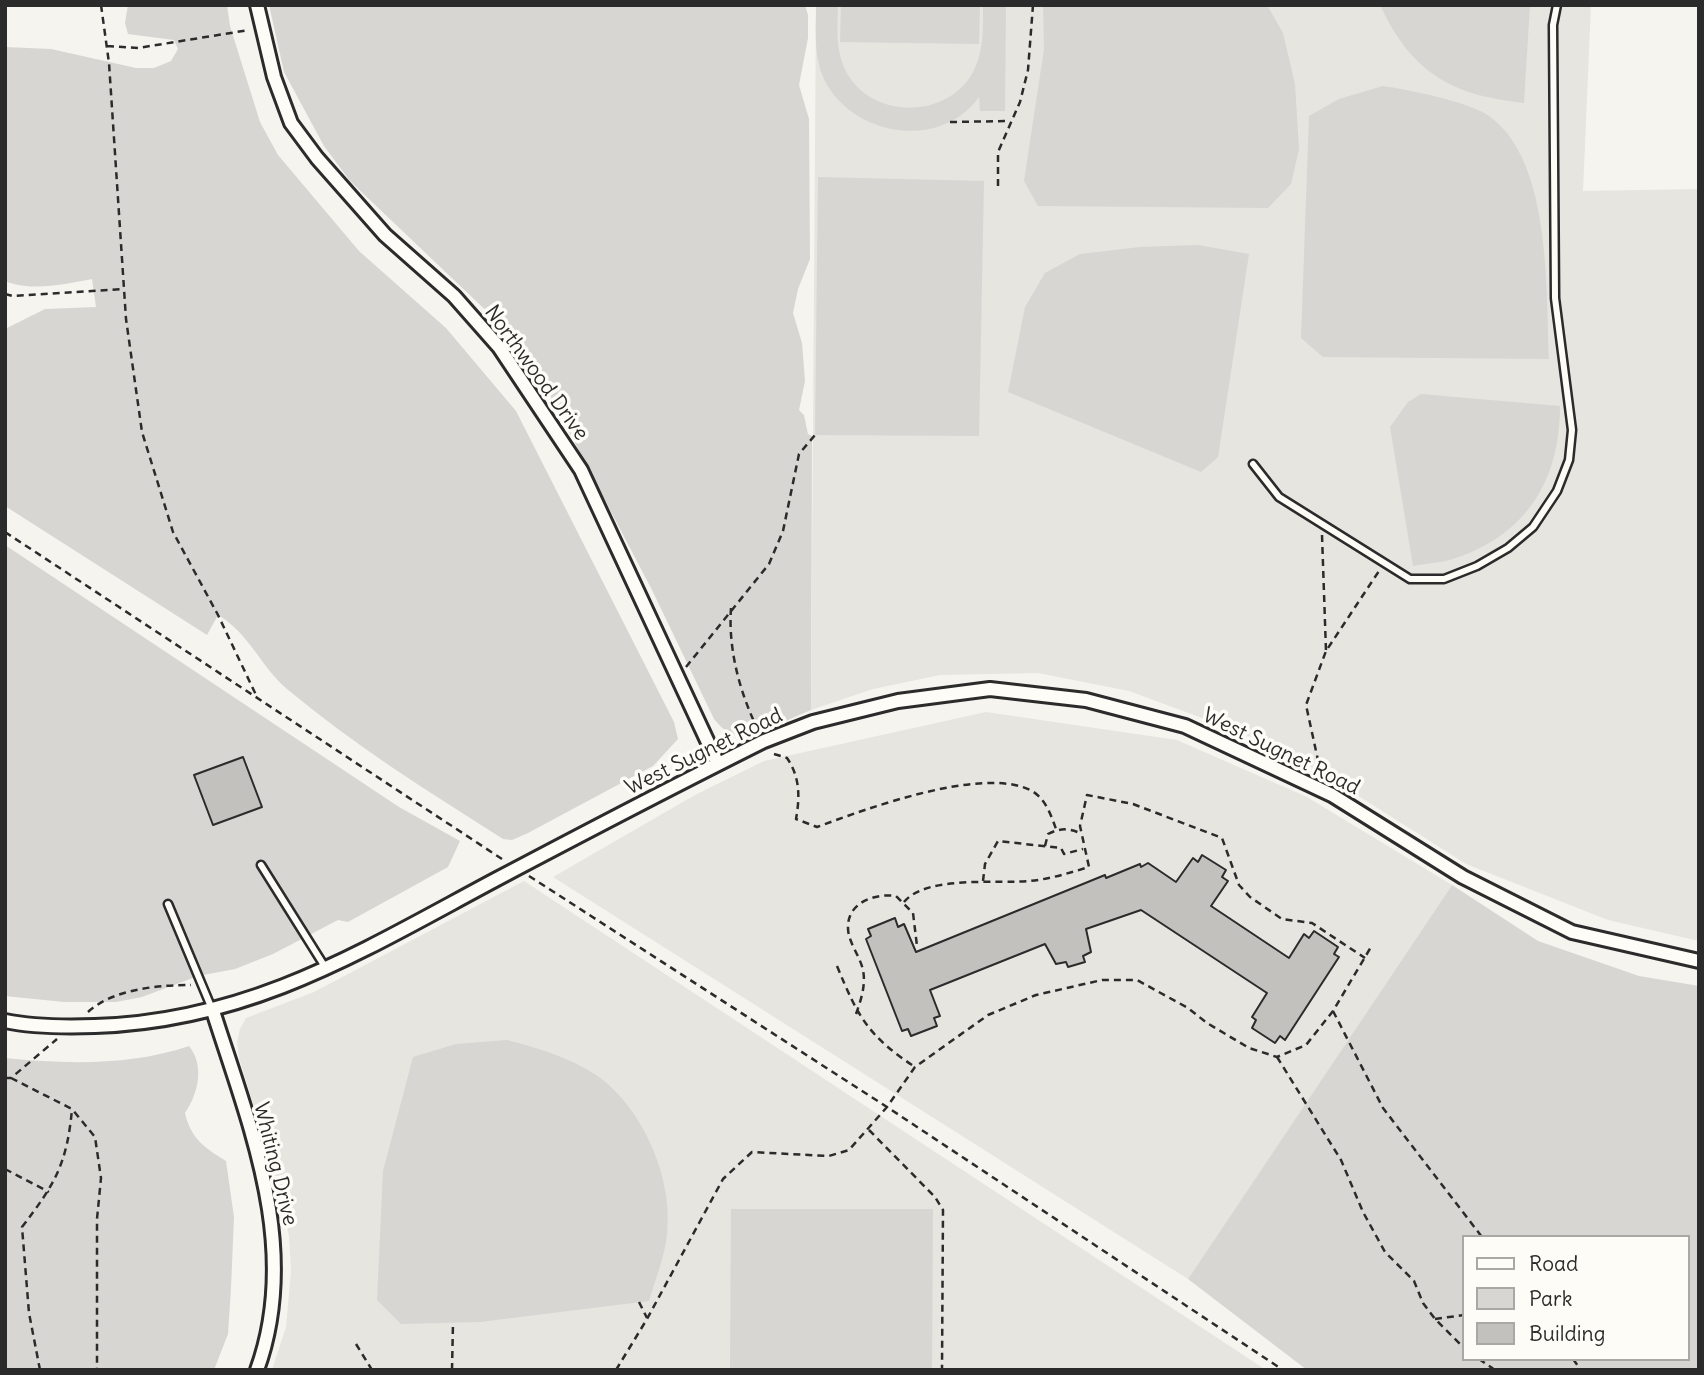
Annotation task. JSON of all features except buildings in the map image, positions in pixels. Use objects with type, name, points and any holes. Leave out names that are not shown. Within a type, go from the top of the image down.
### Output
[{"type":"street","name":"Northwood Drive","points":[[257,5],[274,78],[291,123],[317,158],[385,235],[454,296],[499,347],[581,470],[718,764]]},
{"type":"street","name":"West Sugnet Road","points":[[5,1021],[72,1027],[121,1025],[212,1011],[250,1000],[327,970],[764,741],[813,722],[898,701],[990,689],[1086,701],[1185,726],[1332,795],[1463,877],[1572,932],[1699,961]]},
{"type":"street","name":"Whiting Drive","points":[[212,1011],[272,1223],[275,1291],[257,1370]]},
{"type":"lane","points":[[1253,464],[1279,496],[1410,579],[1444,579],[1477,566],[1508,548],[1533,527],[1557,491],[1569,460],[1572,430],[1555,298],[1553,25],[1557,5]]},
{"type":"lane","points":[[261,865],[327,970]]},
{"type":"lane","points":[[168,904],[212,1011]]},
{"type":"path","points":[[101,5],[107,46],[124,289],[142,432],[173,532],[218,615],[257,697]]},
{"type":"path","points":[[998,186],[998,152],[1009,121],[1020,102],[1028,70],[1033,5]]},
{"type":"path","points":[[107,46],[138,48],[261,27]]},
{"type":"path","points":[[950,122],[1009,121]]},
{"type":"path","points":[[5,294],[13,296],[124,289]]},
{"type":"path","points":[[678,678],[731,608],[769,564],[783,531],[799,454],[815,435]]},
{"type":"path","points":[[1322,521],[1326,651]]},
{"type":"path","points":[[5,532],[517,869],[887,1107],[1283,1370]]},
{"type":"path","points":[[1332,795],[1319,771],[1306,705],[1326,651],[1384,563]]},
{"type":"path","points":[[731,608],[729,631],[745,702],[764,741]]},
{"type":"path","points":[[774,754],[787,758],[796,777],[799,802],[796,819],[817,827],[909,796],[948,788],[991,785],[1015,786],[1037,794],[1046,804],[1056,830]]},
{"type":"path","points":[[904,902],[911,894],[938,887],[983,881],[1040,880],[1089,867],[1080,834],[1087,795],[1133,804],[1222,838],[1239,885],[1250,897],[1283,919],[1312,923],[1364,958]]},
{"type":"path","points":[[1045,846],[1048,834],[1056,830],[1068,829],[1080,834]]},
{"type":"path","points":[[983,881],[985,864],[998,841],[1061,848],[1064,854],[1083,849]]},
{"type":"path","points":[[856,1013],[864,981],[863,969],[848,929],[854,909],[862,901],[884,894],[896,896],[913,913],[917,946]]},
{"type":"path","points":[[616,1370],[647,1319],[723,1179],[752,1152],[829,1156],[849,1150],[887,1107],[915,1067],[988,1015],[1036,995],[1102,980],[1137,980],[1188,1008],[1207,1023],[1249,1048],[1277,1057],[1306,1045],[1333,1011],[1371,947]]},
{"type":"path","points":[[837,966],[856,1013],[885,1047],[915,1067]]},
{"type":"path","points":[[1333,1011],[1383,1108],[1480,1235]]},
{"type":"path","points":[[1277,1057],[1341,1160],[1363,1212],[1385,1252],[1414,1281],[1423,1303],[1462,1346]]},
{"type":"path","points":[[10,1078],[72,1109],[94,1137],[101,1178],[97,1219],[97,1370]]},
{"type":"path","points":[[40,1370],[29,1313],[22,1227],[49,1192],[68,1150],[72,1109]]},
{"type":"path","points":[[868,1129],[935,1197],[943,1210],[942,1370]]},
{"type":"path","points":[[5,1169],[49,1192]]},
{"type":"path","points":[[639,1302],[647,1319]]},
{"type":"path","points":[[1435,1319],[1462,1315]]},
{"type":"path","points":[[452,1370],[453,1323]]},
{"type":"path","points":[[356,1344],[372,1370]]},
{"type":"shaded area","points":[[816,5],[1591,5],[1583,191],[1699,189],[1699,941],[1608,920],[1466,864],[1319,771],[1240,732],[1129,691],[1038,673],[940,675],[873,689],[811,710]]},
{"type":"shaded area","points":[[986,712],[1177,740],[1307,797],[1452,885],[1188,1279],[553,877],[695,795],[764,761]]},
{"type":"shaded area","points":[[524,881],[1266,1370],[272,1370],[286,1327],[291,1271],[289,1236],[276,1178],[239,1058],[237,1042],[240,1029],[246,1018],[314,992]]},
{"type":"green space","points":[[128,5],[227,5],[230,26],[260,122],[278,155],[359,251],[446,328],[516,411],[674,722],[678,739],[653,766],[528,833],[512,840],[503,839],[392,767],[312,710],[278,680],[229,622],[218,615],[207,635],[5,506],[5,329],[45,309],[96,307],[92,279],[37,287],[5,281],[5,47],[51,49],[136,68],[154,68],[171,61],[178,49],[174,40],[128,34],[125,23]]},
{"type":"green space","points":[[269,5],[805,5],[808,38],[799,85],[809,119],[810,259],[798,289],[793,313],[802,343],[805,381],[799,410],[804,415],[808,434],[812,436],[811,710],[745,735],[730,733],[714,719],[652,590],[544,384],[497,321],[350,181],[324,146],[284,72]]},
{"type":"green space","points":[[816,5],[838,5],[840,55],[847,73],[866,95],[882,103],[918,107],[951,96],[965,84],[980,53],[983,5],[1006,5],[1005,111],[980,111],[979,97],[963,114],[944,125],[923,130],[879,126],[859,117],[841,103],[827,85],[819,66]]},
{"type":"green space","points":[[841,5],[980,5],[979,44],[840,42]]},
{"type":"green space","points":[[1043,5],[1267,5],[1283,33],[1295,84],[1299,149],[1291,184],[1268,208],[1038,206],[1024,181],[1044,49]]},
{"type":"green space","points":[[1380,5],[1530,5],[1524,103],[1475,94],[1437,76],[1420,64],[1406,48]]},
{"type":"green space","points":[[1383,86],[1476,109],[1486,114],[1508,134],[1523,160],[1534,192],[1541,227],[1549,359],[1323,357],[1301,338],[1309,116],[1339,99]]},
{"type":"green space","points":[[818,177],[984,181],[979,436],[815,435]]},
{"type":"green space","points":[[1198,245],[1249,254],[1218,457],[1201,472],[1008,392],[1025,307],[1045,273],[1080,254],[1140,247]]},
{"type":"green space","points":[[1421,394],[1560,406],[1554,458],[1535,501],[1520,519],[1481,548],[1451,560],[1413,566],[1390,427],[1408,402]]},
{"type":"green space","points":[[5,545],[399,807],[460,841],[448,867],[348,922],[338,920],[273,954],[235,969],[198,976],[142,997],[116,1002],[64,1002],[5,996]]},
{"type":"green space","points":[[1452,885],[1538,941],[1639,976],[1699,986],[1699,1370],[1307,1370],[1188,1279]]},
{"type":"green space","points":[[507,1040],[564,1058],[596,1075],[613,1088],[641,1124],[660,1168],[668,1213],[664,1251],[649,1301],[480,1322],[401,1324],[377,1300],[383,1171],[413,1057],[456,1044]]},
{"type":"green space","points":[[189,1046],[197,1062],[198,1080],[185,1113],[191,1130],[200,1142],[226,1161],[234,1217],[228,1334],[214,1370],[5,1370],[5,1058],[98,1062],[167,1053]]},
{"type":"green space","points":[[731,1209],[933,1209],[932,1370],[730,1370]]}]
